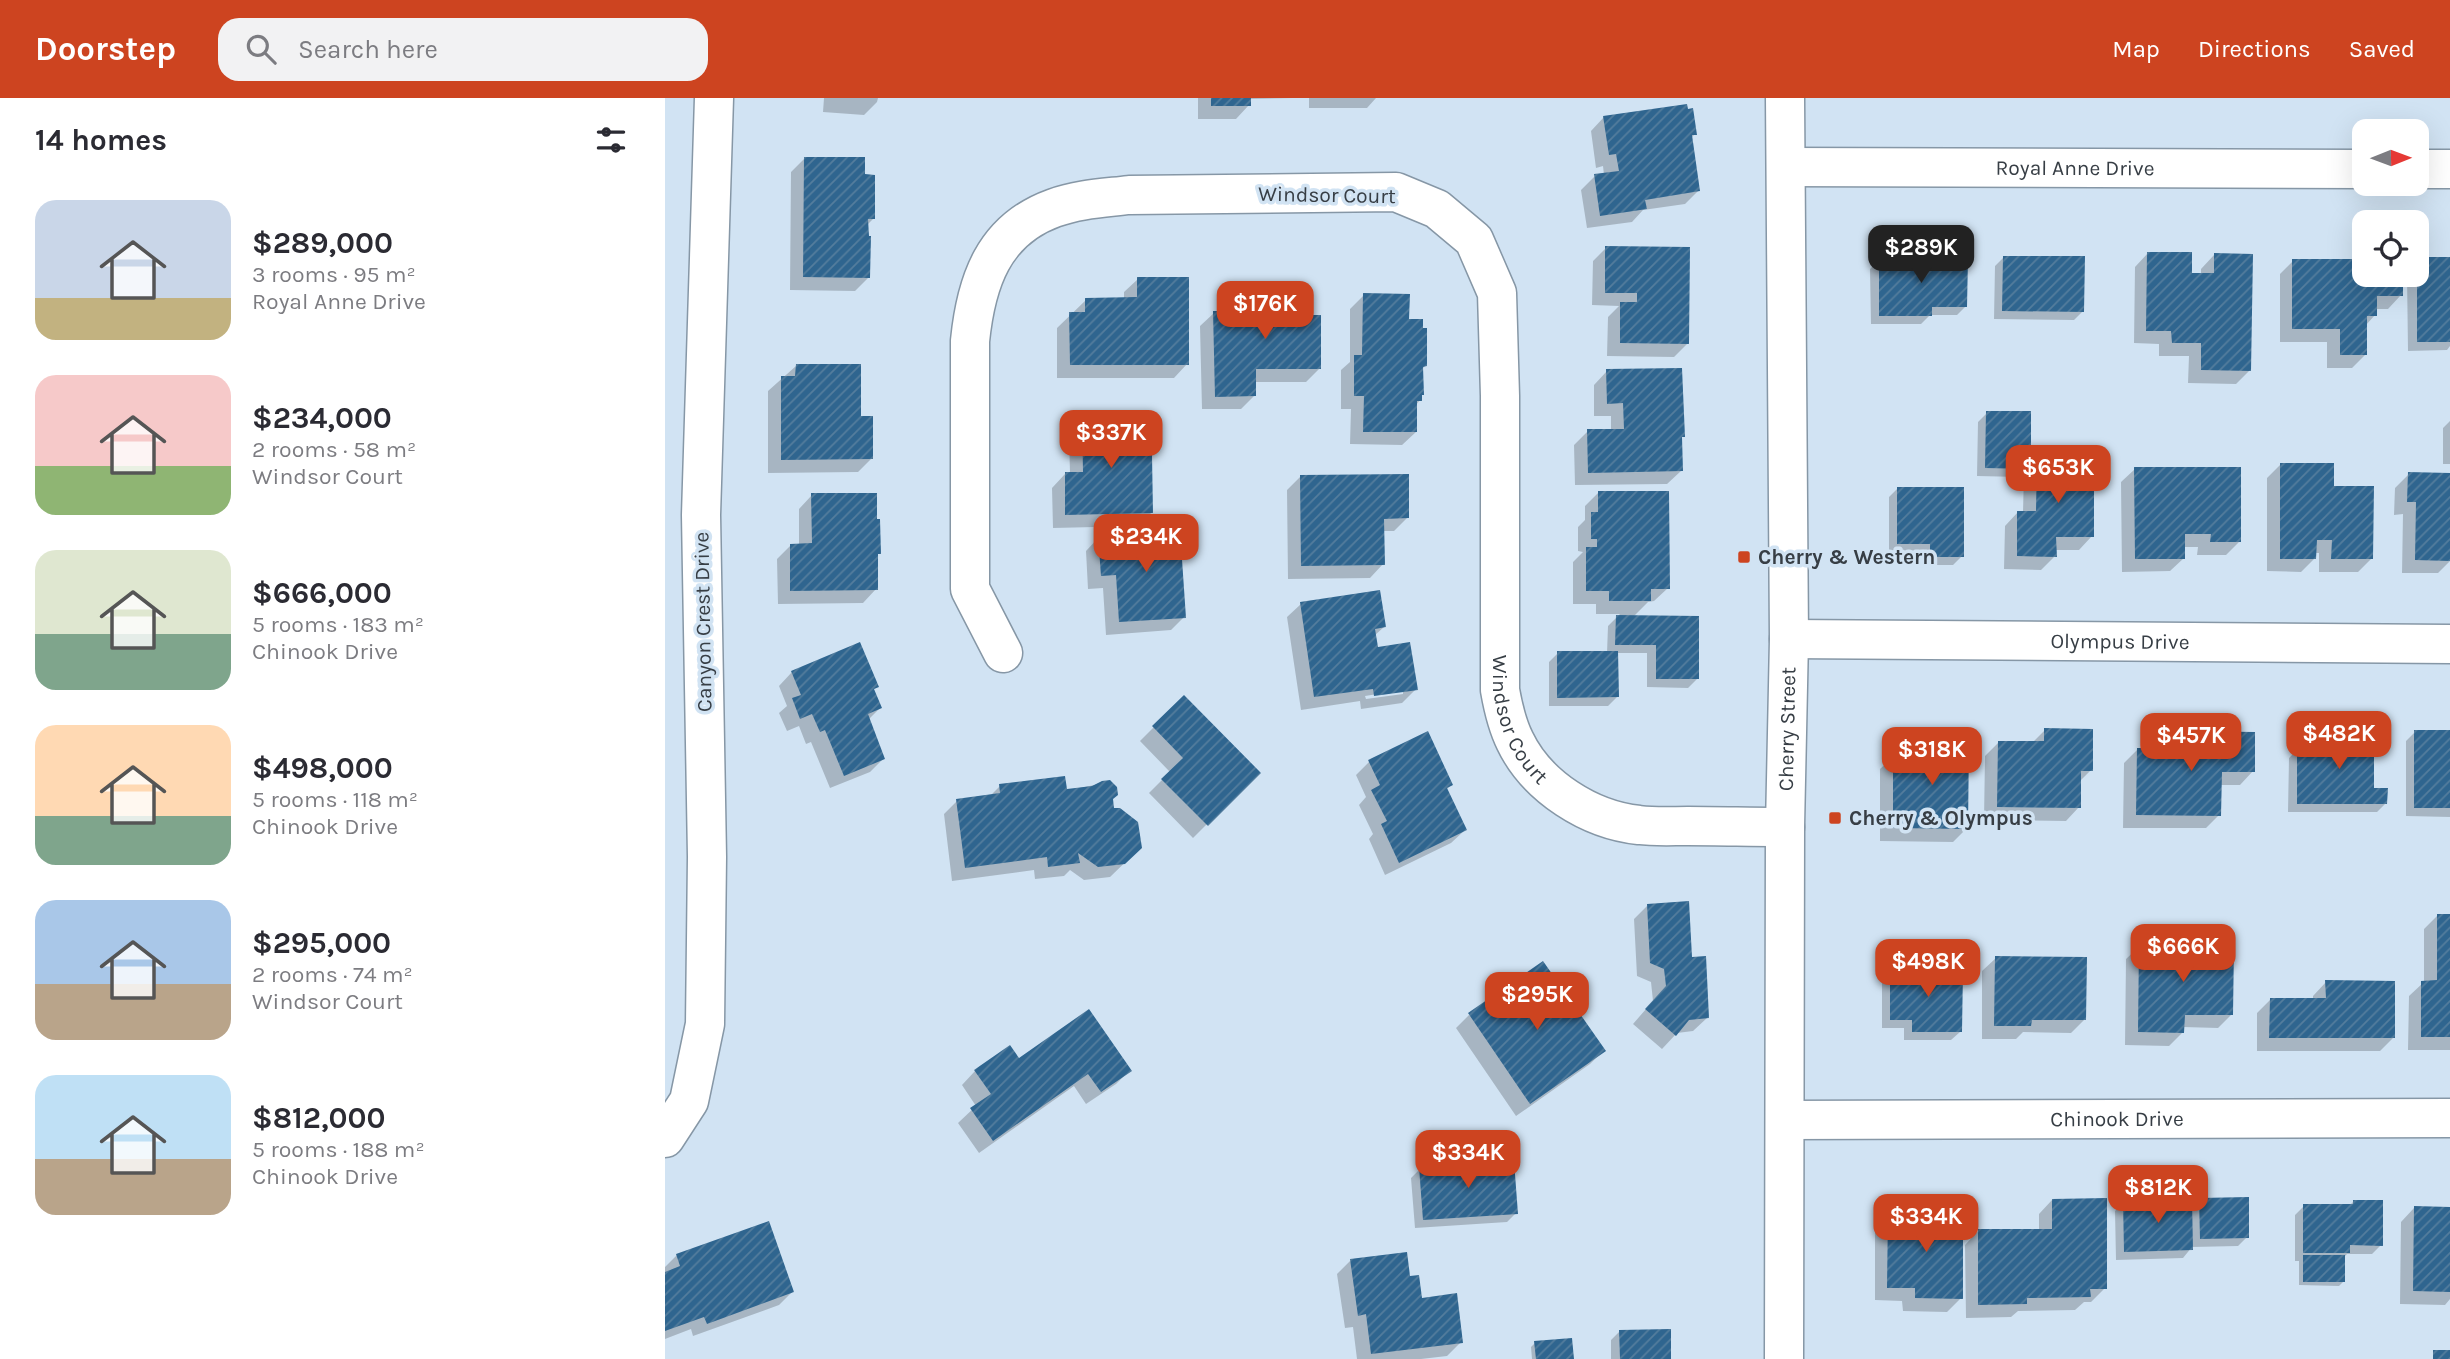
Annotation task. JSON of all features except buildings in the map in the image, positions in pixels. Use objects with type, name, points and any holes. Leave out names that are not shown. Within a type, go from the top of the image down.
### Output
[{"type":"street","name":"Canyon Crest Drive","points":[[665,1138],[689,1101],[705,1024],[707,857],[701,515],[714,98]]},
{"type":"street","name":"Cherry Street","points":[[1784,1359],[1785,827],[1789,639],[1785,98]]},
{"type":"street","name":"Royal Anne Drive","points":[[1786,167],[2352,169]]},
{"type":"street","points":[[2429,169],[2450,169]]},
{"type":"street","name":"Windsor Court","points":[[1003,653],[970,589],[970,355],[974,305],[984,272],[1004,243],[1024,224],[1054,208],[1087,200],[1129,195],[1396,192],[1437,209],[1474,240],[1497,293],[1500,396],[1500,690],[1505,715],[1515,742],[1532,768],[1556,790],[1579,806],[1607,819],[1639,825],[1785,827]]},
{"type":"street","name":"Olympus Drive","points":[[1789,639],[2450,644]]},
{"type":"street","name":"Chinook Drive","points":[[1785,1120],[2450,1118]]},
{"type":"place","name":"Cherry & Western","points":[[1744,557]]},
{"type":"place","name":"Cherry & Olympus","points":[[1835,818]]}]
